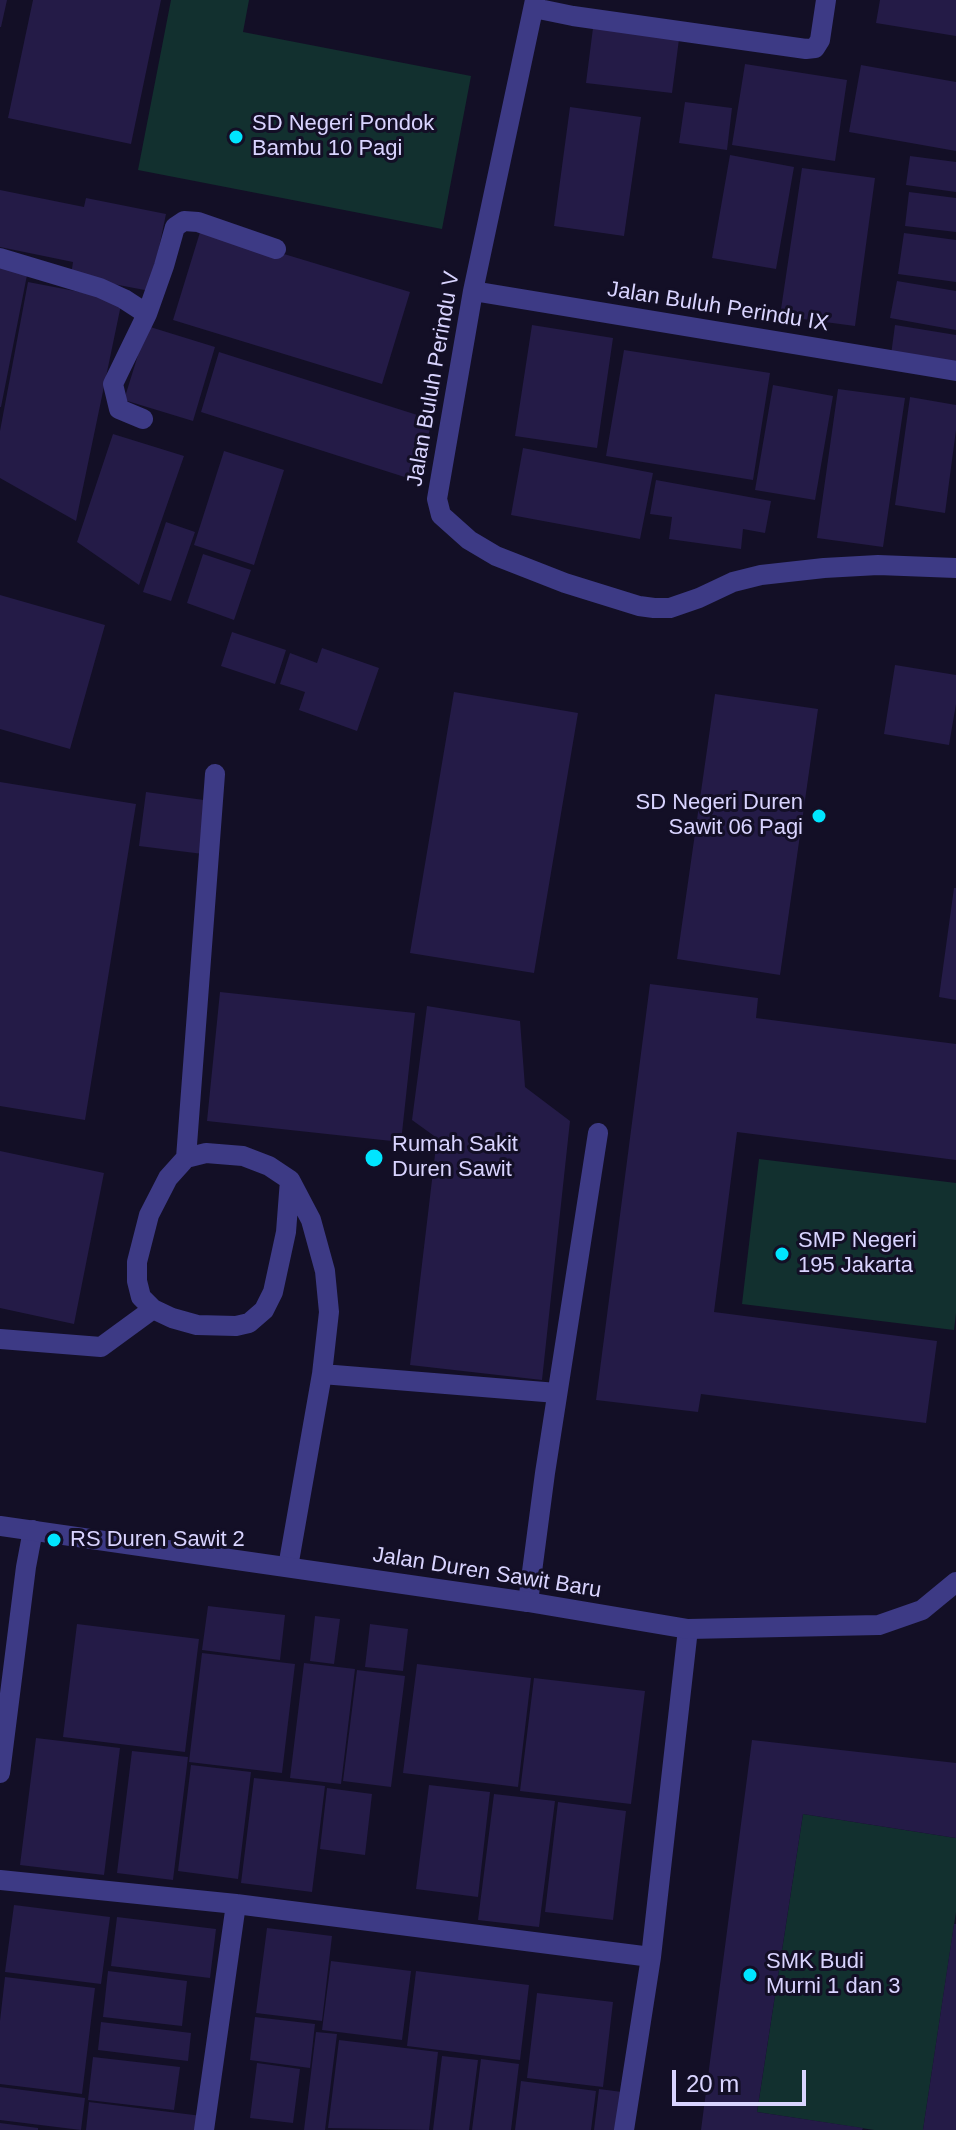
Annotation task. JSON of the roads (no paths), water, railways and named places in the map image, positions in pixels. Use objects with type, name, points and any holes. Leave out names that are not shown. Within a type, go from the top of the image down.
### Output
[{"type":"street","points":[[535,4],[573,16],[806,49],[815,48],[820,40],[826,0]]},
{"type":"street","name":"Jalan Buluh Perindu V","points":[[535,4],[473,291],[437,499],[441,515],[469,540],[496,556],[565,583],[654,608],[670,608],[733,582],[761,575],[878,565],[956,568]]},
{"type":"street","points":[[143,419],[119,409],[113,384],[147,314],[175,227],[184,221],[198,222],[276,249]]},
{"type":"street","points":[[0,258],[100,288],[147,314]]},
{"type":"street","name":"Jalan Buluh Perindu IX","points":[[473,291],[956,371]]},
{"type":"street","points":[[186,1158],[215,774]]},
{"type":"street","points":[[528,1602],[598,1133]]},
{"type":"street","points":[[288,1567],[322,1374],[329,1312],[325,1271],[311,1220],[290,1180],[269,1166],[243,1156],[206,1153],[186,1158],[168,1178],[149,1215],[137,1262],[141,1297],[153,1309],[197,1325],[236,1326],[249,1323],[264,1310],[273,1292],[286,1232],[290,1180]]},
{"type":"street","points":[[0,1339],[101,1347],[153,1309]]},
{"type":"street","points":[[322,1374],[557,1393]]},
{"type":"street","name":"Jalan Duren Sawit Baru","points":[[0,1526],[528,1602],[688,1629],[879,1625],[922,1610],[956,1582]]},
{"type":"street","points":[[0,1773],[33,1530]]},
{"type":"street","points":[[624,2130],[651,1957],[688,1629]]},
{"type":"street","points":[[0,1880],[236,1904],[651,1957]]},
{"type":"street","points":[[204,2130],[236,1904]]},
{"type":"place","name":"SD Negeri Pondok Bambu 10 Pagi","points":[[236,137]]},
{"type":"place","name":"SD Negeri Duren Sawit 06 Pagi","points":[[819,816]]},
{"type":"place","name":"Rumah Sakit Duren Sawit","points":[[374,1158]]},
{"type":"place","name":"SMP Negeri 195 Jakarta","points":[[782,1254]]},
{"type":"place","name":"RS Duren Sawit 2","points":[[54,1540]]},
{"type":"place","name":"SMK Budi Murni 1 dan 3","points":[[750,1975]]}]
